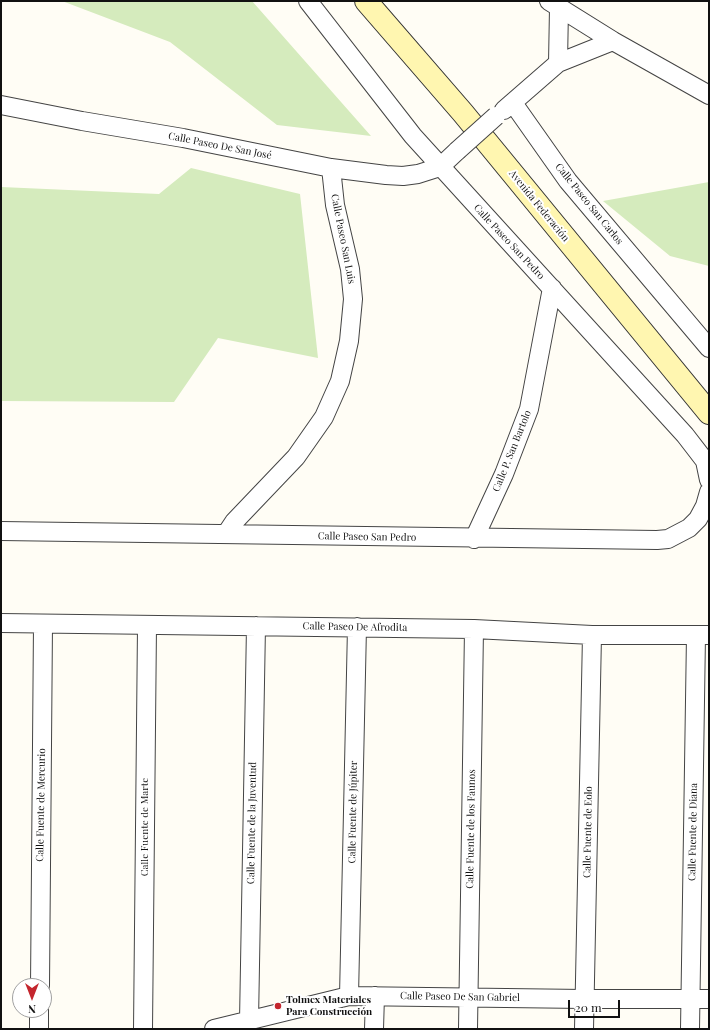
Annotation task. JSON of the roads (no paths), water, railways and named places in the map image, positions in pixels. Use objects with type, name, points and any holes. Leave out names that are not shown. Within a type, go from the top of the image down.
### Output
[{"type":"main road","name":"Avenida Federación","points":[[366,1],[468,120],[709,413]]},
{"type":"street","name":"Calle Paseo San Pedro","points":[[308,1],[412,136],[685,435],[705,461],[709,480]]},
{"type":"street","points":[[554,5],[613,41],[709,95]]},
{"type":"street","points":[[554,5],[558,63]]},
{"type":"street","points":[[440,167],[496,116],[558,63],[613,41]]},
{"type":"street","name":"Calle Paseo San Carlos","points":[[513,103],[568,181],[709,348]]},
{"type":"street","name":"Calle Paseo De San José","points":[[1,105],[82,121],[183,138],[331,168],[403,176],[418,174],[440,167]]},
{"type":"street","name":"Calle Paseo San Luis","points":[[226,534],[234,522],[296,457],[324,418],[340,381],[350,341],[353,298],[350,269],[335,205],[331,168]]},
{"type":"street","name":"Calle P. San Bartolo","points":[[474,539],[504,474],[529,409],[552,288]]},
{"type":"street","name":"Calle Paseo San Pedro","points":[[1,531],[641,541],[668,539],[689,528],[698,519],[705,506],[709,492]]},
{"type":"street","name":"Calle Paseo De Afrodita","points":[[1,623],[474,629],[592,635],[702,635]]},
{"type":"street","name":"Calle Fuente de Mercurio","points":[[40,978],[43,624]]},
{"type":"street","name":"Calle Fuente de Marte","points":[[144,1029],[147,626]]},
{"type":"street","name":"Calle Fuente de la Juventud","points":[[249,1021],[256,626]]},
{"type":"street","name":"Calle Fuente de Júpiter","points":[[349,996],[357,627]]},
{"type":"street","name":"Calle Fuente de los Faunos","points":[[468,1029],[474,629]]},
{"type":"street","name":"Calle Fuente de Eolo","points":[[584,1029],[592,635]]},
{"type":"street","name":"Calle Fuente de Diana","points":[[690,1029],[702,635]]},
{"type":"street","name":"Calle Paseo De San Gabriel","points":[[214,1029],[349,996],[709,999]]},
{"type":"street","points":[[374,1029],[375,996]]},
{"type":"street","points":[[39,1018],[39,1029]]},
{"type":"place","name":"Tolmex Materiales Para Construcción","points":[[278,1006]]}]
